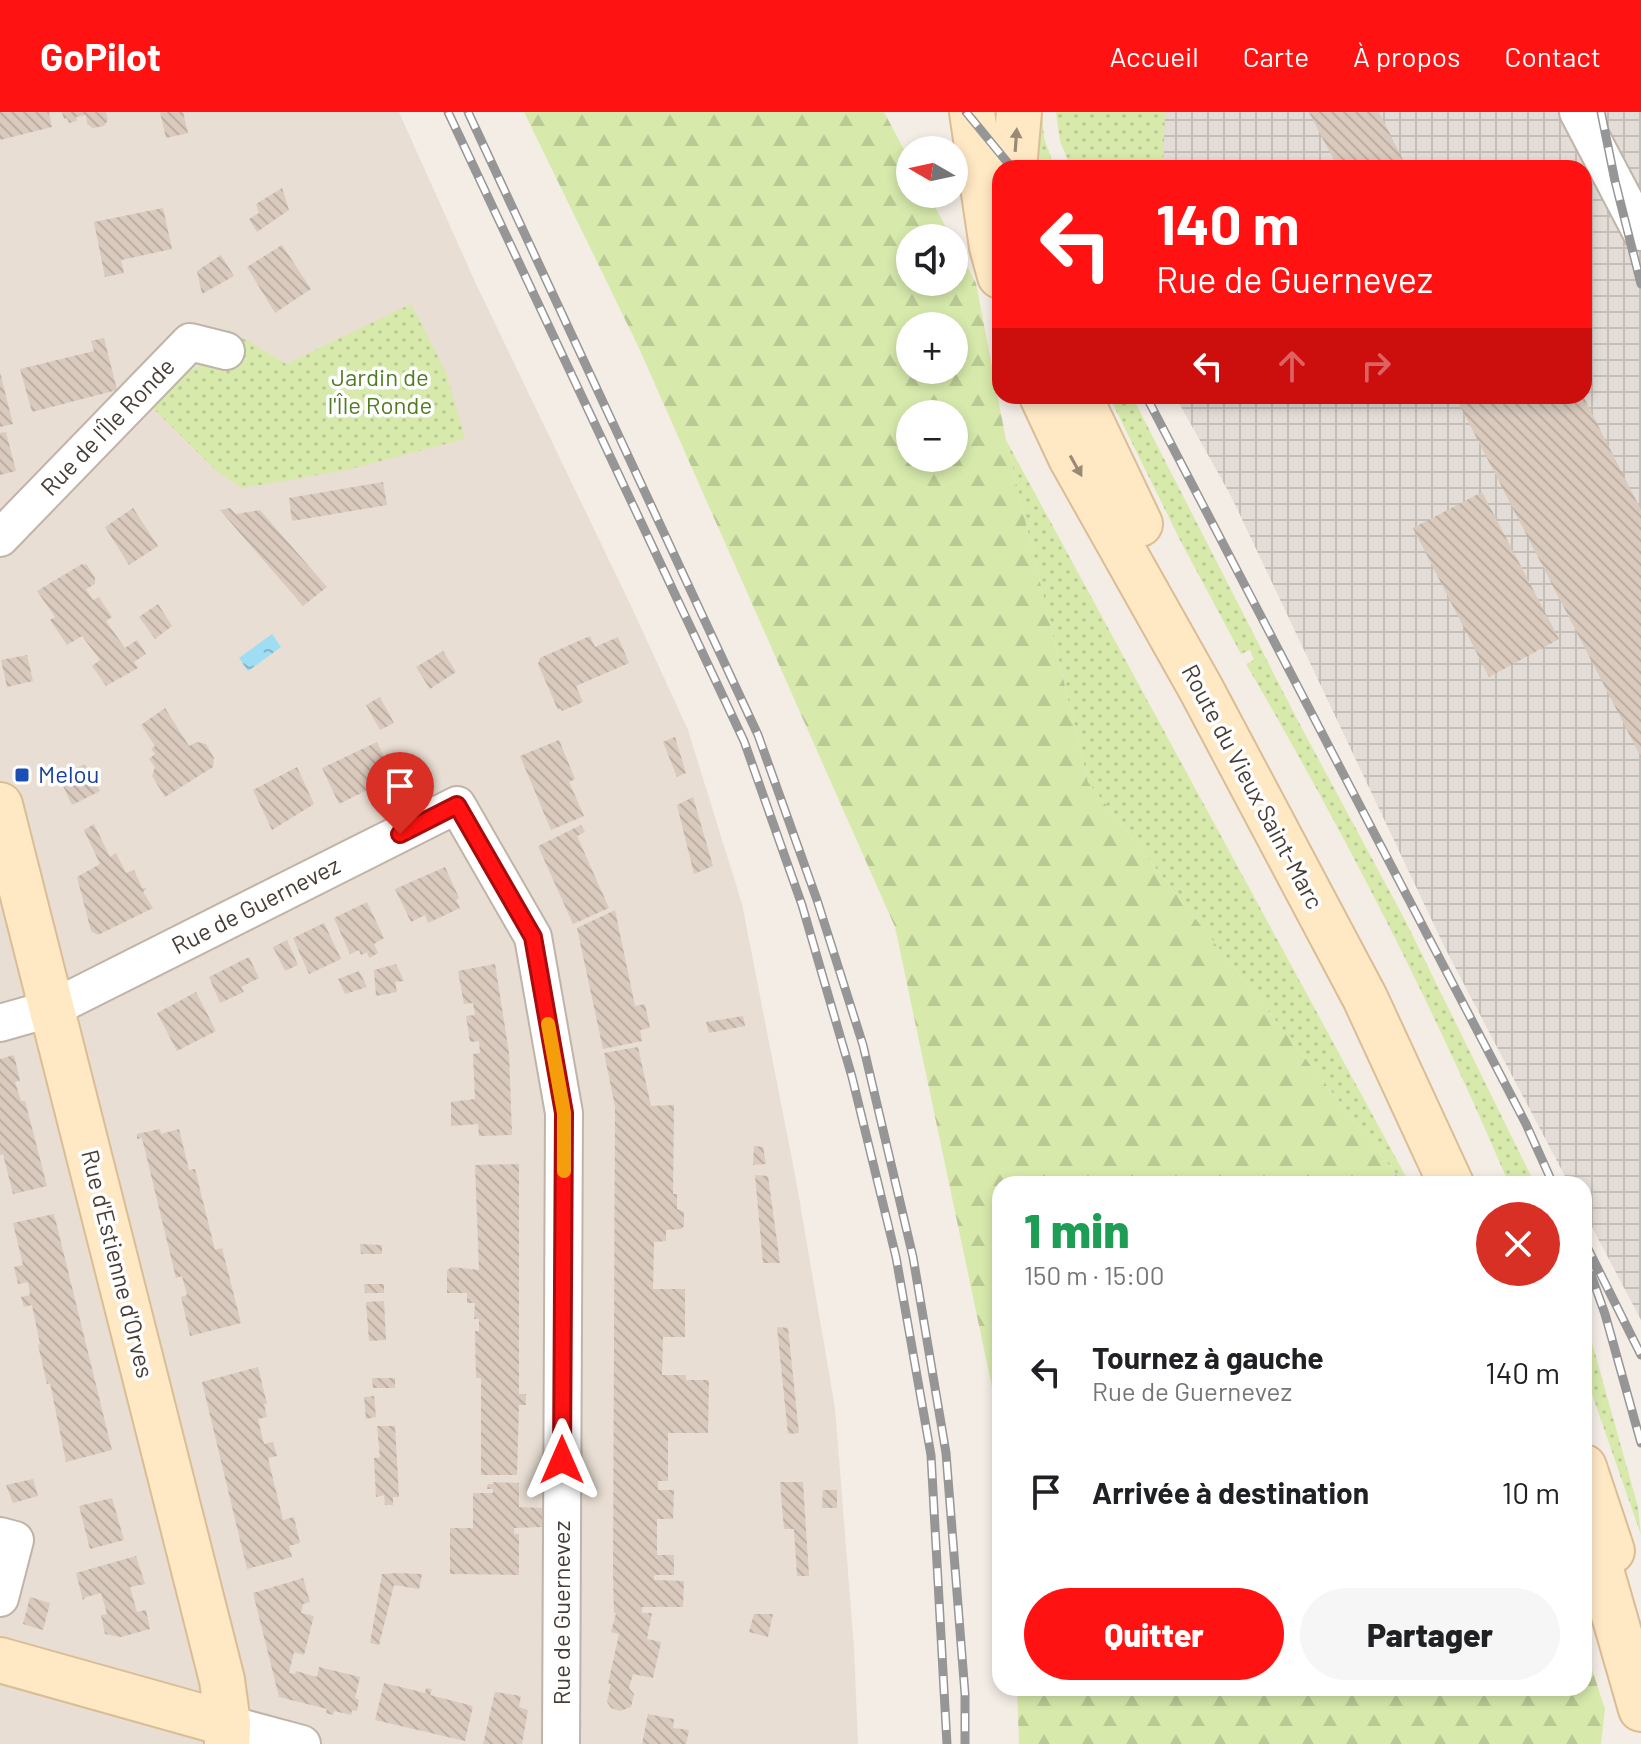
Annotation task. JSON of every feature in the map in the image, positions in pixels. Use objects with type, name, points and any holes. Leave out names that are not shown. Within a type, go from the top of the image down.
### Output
[{"type":"main road","points":[[972,112],[992,247]]},
{"type":"main road","points":[[1015,160],[1019,112]]},
{"type":"main road","name":"Route du Vieux Saint-Marc","points":[[1046,404],[1071,458],[1201,689],[1365,998],[1447,1176]]},
{"type":"main road","name":"Route du Vieux Saint-Marc","points":[[1083,404],[1141,525],[1390,996],[1475,1176]]},
{"type":"main road","name":"Rue d'Estienne d'Orves","points":[[0,805],[222,1680],[228,1734]]},
{"type":"main road","points":[[1592,1491],[1641,1641]]},
{"type":"main road","points":[[1592,1547],[1641,1709]]},
{"type":"main road","points":[[0,1660],[228,1734]]},
{"type":"street","points":[[1578,112],[1641,232]]},
{"type":"street","name":"Rue de l'Île Ronde","points":[[0,538],[190,342],[226,351]]},
{"type":"street","name":"Rue de Guernevez","points":[[53,1008],[457,805],[533,937],[564,1113],[561,1744]]},
{"type":"street","points":[[0,1023],[53,1008]]},
{"type":"street","points":[[0,1536],[15,1540],[0,1598]]},
{"type":"street","points":[[228,1734],[302,1744]]},
{"type":"shaded area","points":[[0,112],[399,112],[476,284],[688,730],[742,904],[796,1180],[835,1408],[854,1648],[858,1744],[0,1744]]},
{"type":"shaded area","points":[[1155,112],[1641,112],[1641,1320],[1592,1227],[1592,1176],[1565,1176],[1445,948],[1231,496],[1179,404],[1592,404],[1592,160],[1153,160]]},
{"type":"green space","points":[[524,112],[884,112],[897,136],[896,208],[936,208],[944,224],[896,224],[896,296],[968,296],[968,268],[976,283],[992,367],[992,404],[999,404],[1088,782],[1398,1176],[992,1176],[992,1387],[895,927],[638,346]]},
{"type":"green space","points":[[1038,112],[1042,112],[1044,138],[1052,160],[1033,160]]},
{"type":"green space","points":[[1056,112],[1165,112],[1163,160],[1068,160],[1060,141]]},
{"type":"green space","name":"Jardin de l'Île Ronde","points":[[411,304],[446,372],[465,439],[346,470],[242,488],[218,472],[150,405],[179,375],[212,361],[229,330],[286,364]]},
{"type":"green space","points":[[1113,404],[1136,404],[1298,721],[1404,918],[1531,1176],[1506,1176],[1450,1051],[1386,920],[1246,664],[1254,660],[1250,650],[1241,654]]},
{"type":"green space","points":[[1006,440],[1406,1176],[1398,1176],[1088,782]]},
{"type":"green space","points":[[1592,1343],[1638,1507],[1641,1535],[1592,1394]]},
{"type":"green space","points":[[1592,1669],[1605,1709],[1601,1744],[1019,1744],[1017,1696],[1592,1696]]},
{"type":"water","points":[[272,634],[281,647],[248,671],[239,658]]},
{"type":"building","points":[[0,112],[49,112],[52,127],[0,140]]},
{"type":"building","points":[[62,112],[106,112],[108,120],[104,126],[93,128],[87,124],[86,115],[76,117],[77,121],[69,123]]},
{"type":"building","points":[[160,112],[183,112],[188,133],[166,138]]},
{"type":"building","points":[[1309,112],[1379,112],[1403,160],[1334,160]]},
{"type":"building","points":[[282,188],[289,210],[257,232],[249,219],[259,213],[256,204]]},
{"type":"building","points":[[163,208],[172,249],[121,260],[124,273],[105,277],[94,222]]},
{"type":"building","points":[[282,245],[311,289],[275,313],[247,267]]},
{"type":"building","points":[[221,255],[234,276],[202,294],[197,271]]},
{"type":"building","points":[[104,338],[117,390],[32,412],[20,369],[94,351],[91,341]]},
{"type":"building","points":[[0,372],[13,424],[0,427]]},
{"type":"building","points":[[1459,404],[1587,404],[1641,510],[1641,757]]},
{"type":"building","points":[[6,432],[16,471],[0,475],[0,433]]},
{"type":"building","points":[[383,482],[387,505],[292,521],[289,498]]},
{"type":"building","points":[[1482,492],[1559,639],[1489,677],[1413,528]]},
{"type":"building","points":[[133,508],[158,546],[129,565],[105,527]]},
{"type":"building","points":[[230,508],[236,514],[260,510],[327,587],[303,606],[220,510]]},
{"type":"building","points":[[82,564],[87,565],[95,578],[95,584],[86,589],[93,600],[99,597],[112,617],[106,621],[125,648],[137,640],[146,654],[134,662],[138,668],[106,686],[92,666],[100,660],[82,636],[67,645],[50,620],[55,617],[37,591]]},
{"type":"building","points":[[158,604],[172,626],[155,639],[139,617]]},
{"type":"building","points":[[590,636],[595,647],[618,637],[629,663],[576,686],[583,702],[558,710],[538,664],[540,658]]},
{"type":"building","points":[[443,651],[456,672],[430,689],[416,667]]},
{"type":"building","points":[[27,655],[33,681],[7,687],[1,660]]},
{"type":"building","points":[[380,697],[394,723],[380,730],[366,705]]},
{"type":"building","points":[[165,708],[189,746],[197,742],[206,744],[214,758],[213,767],[165,797],[152,776],[155,767],[149,759],[155,754],[151,749],[155,746],[141,725]]},
{"type":"building","points":[[675,737],[686,773],[677,777],[663,742]]},
{"type":"building","points":[[559,740],[575,779],[569,782],[584,816],[551,830],[520,756]]},
{"type":"building","points":[[377,742],[394,777],[339,804],[322,768]]},
{"type":"building","points":[[85,764],[100,791],[72,805],[59,777]]},
{"type":"building","points":[[297,767],[314,804],[272,830],[253,790]]},
{"type":"building","points":[[693,797],[713,866],[694,874],[677,805]]},
{"type":"building","points":[[94,824],[110,857],[116,853],[126,873],[134,870],[142,888],[147,888],[143,892],[153,908],[98,935],[91,931],[77,877],[100,864],[84,830]]},
{"type":"building","points":[[581,825],[585,832],[577,836],[609,908],[573,924],[538,846]]},
{"type":"building","points":[[445,867],[459,898],[456,900],[460,908],[428,923],[425,915],[411,922],[395,889]]},
{"type":"building","points":[[367,902],[384,938],[374,944],[378,953],[369,958],[367,952],[361,955],[359,950],[350,954],[334,918]]},
{"type":"building","points":[[615,910],[635,1006],[645,1004],[650,1028],[640,1030],[642,1041],[603,1049],[577,928]]},
{"type":"building","points":[[324,923],[341,959],[309,974],[293,938]]},
{"type":"building","points":[[287,940],[298,965],[285,971],[273,947]]},
{"type":"building","points":[[249,957],[259,978],[241,987],[244,992],[220,1003],[209,977]]},
{"type":"building","points":[[396,964],[404,981],[395,982],[397,992],[376,996],[374,970]]},
{"type":"building","points":[[495,964],[509,1053],[512,1135],[479,1136],[478,1124],[451,1126],[451,1102],[475,1099],[473,1054],[480,1053],[479,1041],[470,1042],[466,1016],[475,1015],[473,1003],[464,1004],[458,971]]},
{"type":"building","points":[[359,971],[367,987],[345,994],[338,979]]},
{"type":"building","points":[[196,992],[216,1031],[177,1051],[157,1013]]},
{"type":"building","points":[[743,1016],[745,1026],[709,1033],[706,1022]]},
{"type":"building","points":[[638,1047],[651,1106],[674,1105],[673,1194],[677,1194],[677,1209],[684,1212],[684,1226],[681,1229],[666,1230],[666,1241],[654,1242],[653,1289],[685,1289],[685,1337],[663,1337],[662,1375],[686,1375],[686,1380],[709,1380],[708,1433],[668,1433],[668,1481],[658,1481],[658,1490],[674,1490],[673,1519],[657,1519],[657,1555],[674,1555],[674,1575],[654,1575],[654,1580],[684,1581],[683,1607],[642,1607],[642,1613],[652,1613],[647,1639],[661,1642],[653,1678],[633,1674],[629,1688],[634,1694],[631,1707],[620,1711],[611,1708],[607,1702],[619,1634],[611,1632],[616,1613],[613,1575],[615,1106],[604,1053]]},
{"type":"building","points":[[14,1055],[20,1081],[15,1082],[21,1101],[25,1101],[47,1186],[13,1194],[3,1154],[0,1155],[0,1059]]},
{"type":"building","points":[[160,1129],[161,1134],[179,1129],[189,1170],[195,1169],[215,1250],[222,1248],[241,1323],[190,1336],[181,1297],[187,1295],[182,1276],[176,1278],[142,1138],[137,1139],[137,1134]]},
{"type":"building","points":[[754,1146],[763,1147],[766,1164],[753,1165]]},
{"type":"building","points":[[519,1164],[519,1394],[526,1394],[526,1405],[519,1405],[517,1475],[481,1475],[481,1378],[476,1378],[475,1331],[479,1331],[479,1319],[474,1319],[475,1303],[467,1303],[467,1293],[447,1293],[447,1271],[451,1267],[479,1270],[475,1165]]},
{"type":"building","points":[[755,1175],[768,1176],[780,1263],[763,1263]]},
{"type":"building","points":[[54,1214],[112,1450],[66,1462],[50,1383],[47,1384],[38,1345],[32,1305],[24,1307],[21,1297],[30,1295],[28,1282],[18,1284],[14,1267],[23,1265],[13,1223]]},
{"type":"building","points":[[360,1244],[382,1245],[382,1254],[361,1254]]},
{"type":"building","points":[[364,1284],[384,1284],[384,1293],[365,1293]]},
{"type":"building","points":[[384,1301],[386,1340],[369,1341],[366,1302]]},
{"type":"building","points":[[777,1327],[788,1328],[799,1433],[788,1434]]},
{"type":"building","points":[[258,1367],[267,1417],[258,1419],[264,1444],[273,1442],[277,1456],[268,1458],[283,1520],[294,1517],[300,1543],[289,1546],[292,1557],[247,1569],[202,1382]]},
{"type":"building","points":[[372,1378],[395,1378],[395,1388],[373,1388]]},
{"type":"building","points":[[374,1396],[376,1417],[366,1419],[364,1397]]},
{"type":"building","points":[[377,1426],[395,1426],[399,1497],[393,1497],[393,1505],[385,1505],[384,1495],[376,1497],[374,1458],[380,1457]]},
{"type":"building","points":[[33,1479],[38,1496],[13,1503],[6,1485]]},
{"type":"building","points":[[780,1482],[803,1482],[809,1576],[797,1576],[794,1529],[784,1529]]},
{"type":"building","points":[[519,1483],[519,1507],[543,1508],[542,1527],[514,1528],[514,1534],[519,1534],[519,1575],[450,1574],[450,1528],[473,1528],[473,1493],[493,1493],[493,1489],[487,1489],[488,1484]]},
{"type":"building","points":[[823,1490],[837,1490],[837,1508],[822,1508]]},
{"type":"building","points":[[112,1498],[124,1540],[90,1549],[79,1506]]},
{"type":"building","points":[[136,1556],[145,1584],[130,1587],[137,1612],[146,1610],[150,1629],[121,1637],[105,1634],[101,1615],[107,1614],[101,1593],[83,1600],[76,1573]]},
{"type":"building","points":[[382,1574],[422,1574],[419,1589],[394,1585],[379,1645],[370,1643]]},
{"type":"building","points":[[303,1578],[310,1602],[303,1604],[301,1613],[314,1616],[304,1655],[294,1652],[289,1673],[295,1674],[296,1671],[317,1677],[319,1667],[360,1677],[355,1698],[359,1700],[357,1711],[352,1710],[351,1715],[334,1711],[333,1715],[326,1713],[327,1709],[279,1697],[253,1593]]},
{"type":"building","points":[[30,1597],[50,1603],[43,1630],[23,1624]]},
{"type":"building","points":[[754,1614],[773,1614],[768,1637],[749,1632]]},
{"type":"building","points":[[384,1683],[425,1693],[426,1688],[432,1689],[430,1695],[473,1706],[465,1741],[375,1720]]},
{"type":"building","points":[[495,1692],[521,1696],[519,1707],[528,1710],[522,1744],[483,1744]]},
{"type":"building","points":[[648,1714],[674,1719],[673,1728],[689,1730],[686,1744],[642,1744]]},
{"type":"railway","points":[[448,112],[744,741],[802,905],[852,1077],[896,1257],[931,1455],[947,1744]]},
{"type":"railway","points":[[468,112],[758,735],[817,900],[863,1045],[913,1257],[946,1453],[965,1694],[965,1744]]},
{"type":"railway","points":[[966,112],[1005,160]]},
{"type":"railway","points":[[1601,112],[1641,284]]},
{"type":"railway","points":[[1150,404],[1526,1124],[1549,1176]]},
{"type":"railway","points":[[1592,1257],[1641,1355]]},
{"type":"railway","points":[[1592,1277],[1641,1443]]},
{"type":"slow traffic","points":[[548,1024],[564,1113],[564,1171]]},
{"type":"place","name":"Melou","points":[[22,775]]},
{"type":"route","points":[[400,834],[457,805],[533,937],[564,1113],[562,1460]]}]
